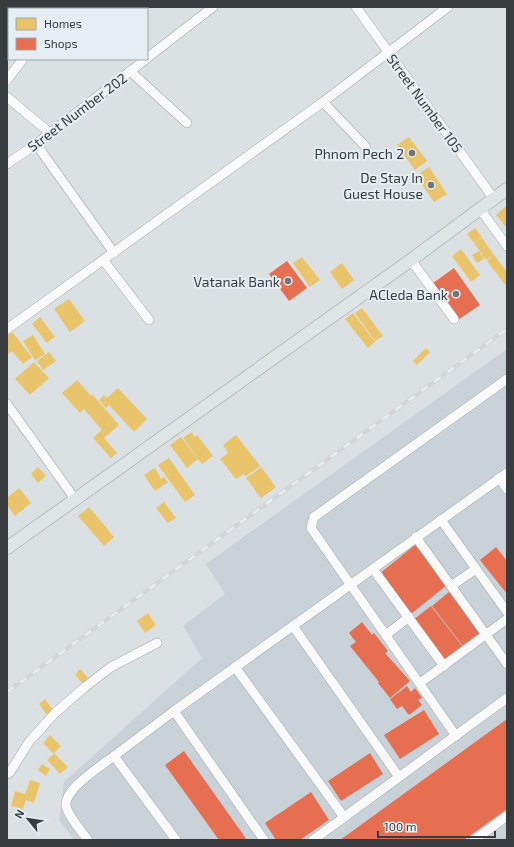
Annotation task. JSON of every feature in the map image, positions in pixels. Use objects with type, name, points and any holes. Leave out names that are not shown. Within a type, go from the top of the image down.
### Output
[{"type":"main road","points":[[7,548],[411,260],[507,189]]},
{"type":"street","name":"Street Number 202","points":[[148,56],[213,7]]},
{"type":"street","name":"Street Number 105","points":[[356,7],[494,199]]},
{"type":"street","points":[[7,329],[104,261],[114,252],[323,102],[448,7]]},
{"type":"street","points":[[7,80],[22,60]]},
{"type":"street","name":"Street Number 202","points":[[7,164],[36,144],[144,60]]},
{"type":"street","points":[[130,71],[188,123]]},
{"type":"street","points":[[7,97],[50,133]]},
{"type":"street","points":[[323,102],[366,147]]},
{"type":"street","points":[[36,144],[114,252]]},
{"type":"street","points":[[480,209],[507,246]]},
{"type":"street","points":[[411,260],[454,318]]},
{"type":"street","points":[[104,261],[149,320]]},
{"type":"street","points":[[456,736],[311,528],[314,518],[507,379]]},
{"type":"street","points":[[7,404],[75,500]]},
{"type":"street","points":[[88,840],[66,808],[66,798],[76,786],[174,711],[507,473]]},
{"type":"street","points":[[499,478],[507,489]]},
{"type":"street","points":[[441,520],[507,612]]},
{"type":"street","points":[[416,537],[507,664]]},
{"type":"street","points":[[373,569],[444,666]]},
{"type":"street","points":[[451,586],[476,570]]},
{"type":"street","points":[[386,635],[409,617]]},
{"type":"street","points":[[420,683],[507,619]]},
{"type":"street","points":[[293,626],[399,777]]},
{"type":"street","points":[[7,774],[10,772],[29,742],[55,713],[111,667],[157,643]]},
{"type":"street","points":[[235,667],[344,817]]},
{"type":"street","points":[[313,840],[507,698]]},
{"type":"street","points":[[174,711],[264,840]]},
{"type":"street","points":[[114,756],[176,840]]},
{"type":"street","points":[[474,840],[507,816]]},
{"type":"shaded area","points":[[507,349],[507,840],[74,840],[59,820],[64,782],[202,658],[183,626],[225,594],[206,564]]},
{"type":"building: Homes","name":"Phnom Pech 2","points":[[409,137],[427,161],[415,170],[397,145]]},
{"type":"building: Homes","name":"De Stay In Guest House","points":[[429,167],[447,194],[434,202],[416,176]]},
{"type":"building: Homes","points":[[507,205],[507,228],[496,215]]},
{"type":"building: Homes","points":[[475,228],[482,237],[474,243],[467,234]]},
{"type":"building: Homes","points":[[482,238],[494,255],[486,260],[474,243]]},
{"type":"building: Homes","points":[[461,249],[480,275],[471,282],[452,256]]},
{"type":"building: Homes","points":[[479,251],[484,259],[477,263],[472,255]]},
{"type":"building: Homes","points":[[494,255],[507,272],[507,287],[487,261]]},
{"type":"building: Homes","points":[[302,257],[320,280],[310,287],[293,263]]},
{"type":"building: Homes","points":[[342,263],[354,280],[342,289],[330,272]]},
{"type":"building: Homes","points":[[69,299],[85,321],[70,332],[54,309]]},
{"type":"building: Homes","points":[[362,308],[383,336],[375,341],[355,313]]},
{"type":"building: Homes","points":[[353,313],[375,342],[368,348],[345,319]]},
{"type":"building: Homes","points":[[40,317],[55,337],[47,343],[32,324]]},
{"type":"building: Homes","points":[[12,332],[32,357],[23,364],[12,351],[7,355],[7,336]]},
{"type":"building: Homes","points":[[33,335],[45,354],[35,360],[23,341]]},
{"type":"building: Homes","points":[[426,348],[430,352],[417,365],[413,361]]},
{"type":"building: Homes","points":[[49,352],[56,361],[43,370],[37,361]]},
{"type":"building: Homes","points":[[34,362],[49,378],[30,395],[15,379]]},
{"type":"building: Homes","points":[[77,380],[91,396],[92,394],[119,425],[104,438],[117,453],[111,458],[93,438],[102,430],[84,409],[80,413],[62,393]]},
{"type":"building: Homes","points":[[118,388],[147,419],[134,432],[109,405],[106,408],[99,400],[104,395],[107,398]]},
{"type":"building: Homes","points":[[191,432],[195,437],[197,435],[213,456],[202,464],[183,438]]},
{"type":"building: Homes","points":[[236,435],[260,466],[246,476],[244,474],[236,479],[220,459],[228,453],[223,445]]},
{"type":"building: Homes","points":[[181,437],[198,459],[187,468],[170,445]]},
{"type":"building: Homes","points":[[169,458],[195,495],[185,502],[158,465]]},
{"type":"building: Homes","points":[[38,467],[46,476],[38,483],[31,474]]},
{"type":"building: Homes","points":[[261,467],[276,487],[261,498],[246,478]]},
{"type":"building: Homes","points":[[155,468],[161,479],[164,477],[168,482],[155,491],[144,475]]},
{"type":"building: Homes","points":[[19,488],[31,503],[15,516],[7,505],[7,498]]},
{"type":"building: Homes","points":[[164,502],[176,518],[168,523],[156,508]]},
{"type":"building: Homes","points":[[89,507],[114,537],[104,546],[78,516]]},
{"type":"building: Homes","points":[[148,613],[156,625],[145,633],[137,621]]},
{"type":"building: Homes","points":[[80,669],[89,679],[83,684],[75,675]]},
{"type":"building: Homes","points":[[45,699],[53,710],[47,715],[39,704]]},
{"type":"building: Homes","points":[[50,735],[61,746],[54,753],[68,767],[60,774],[47,760],[54,754],[43,743]]},
{"type":"building: Homes","points":[[42,764],[50,769],[46,776],[38,770]]},
{"type":"building: Homes","points":[[30,780],[40,783],[34,803],[26,800],[23,809],[11,806],[15,791],[25,794]]},
{"type":"building: Shops","name":"Vatanak Bank","points":[[287,261],[307,288],[289,301],[269,274]]},
{"type":"building: Shops","name":"ACleda Bank","points":[[454,268],[480,305],[458,320],[433,283]]},
{"type":"building: Shops","points":[[415,545],[447,585],[411,614],[379,574]]},
{"type":"building: Shops","points":[[496,547],[507,561],[507,594],[480,560]]},
{"type":"building: Shops","points":[[449,592],[481,633],[463,646],[432,606]]},
{"type":"building: Shops","points":[[431,606],[463,647],[445,661],[413,620]]},
{"type":"building: Shops","points":[[362,622],[372,635],[374,633],[388,651],[385,653],[410,681],[390,698],[350,646],[356,642],[349,633]]},
{"type":"building: Shops","points":[[407,686],[411,692],[415,688],[422,698],[418,700],[422,705],[409,715],[402,706],[397,709],[390,699]]},
{"type":"building: Shops","points":[[424,710],[439,734],[400,759],[384,735]]},
{"type":"building: Shops","points":[[507,719],[507,809],[464,840],[340,840]]},
{"type":"building: Shops","points":[[184,751],[247,840],[219,840],[165,765]]},
{"type":"building: Shops","points":[[370,753],[383,774],[341,801],[328,781]]},
{"type":"building: Shops","points":[[311,792],[329,820],[300,840],[276,840],[265,823]]},
{"type":"railway","points":[[7,692],[507,329]]},
{"type":"place","name":"Phnom Pech 2","points":[[412,153]]},
{"type":"place","name":"De Stay In Guest House","points":[[431,185]]},
{"type":"place","name":"Vatanak Bank","points":[[288,281]]},
{"type":"place","name":"ACleda Bank","points":[[456,294]]}]
